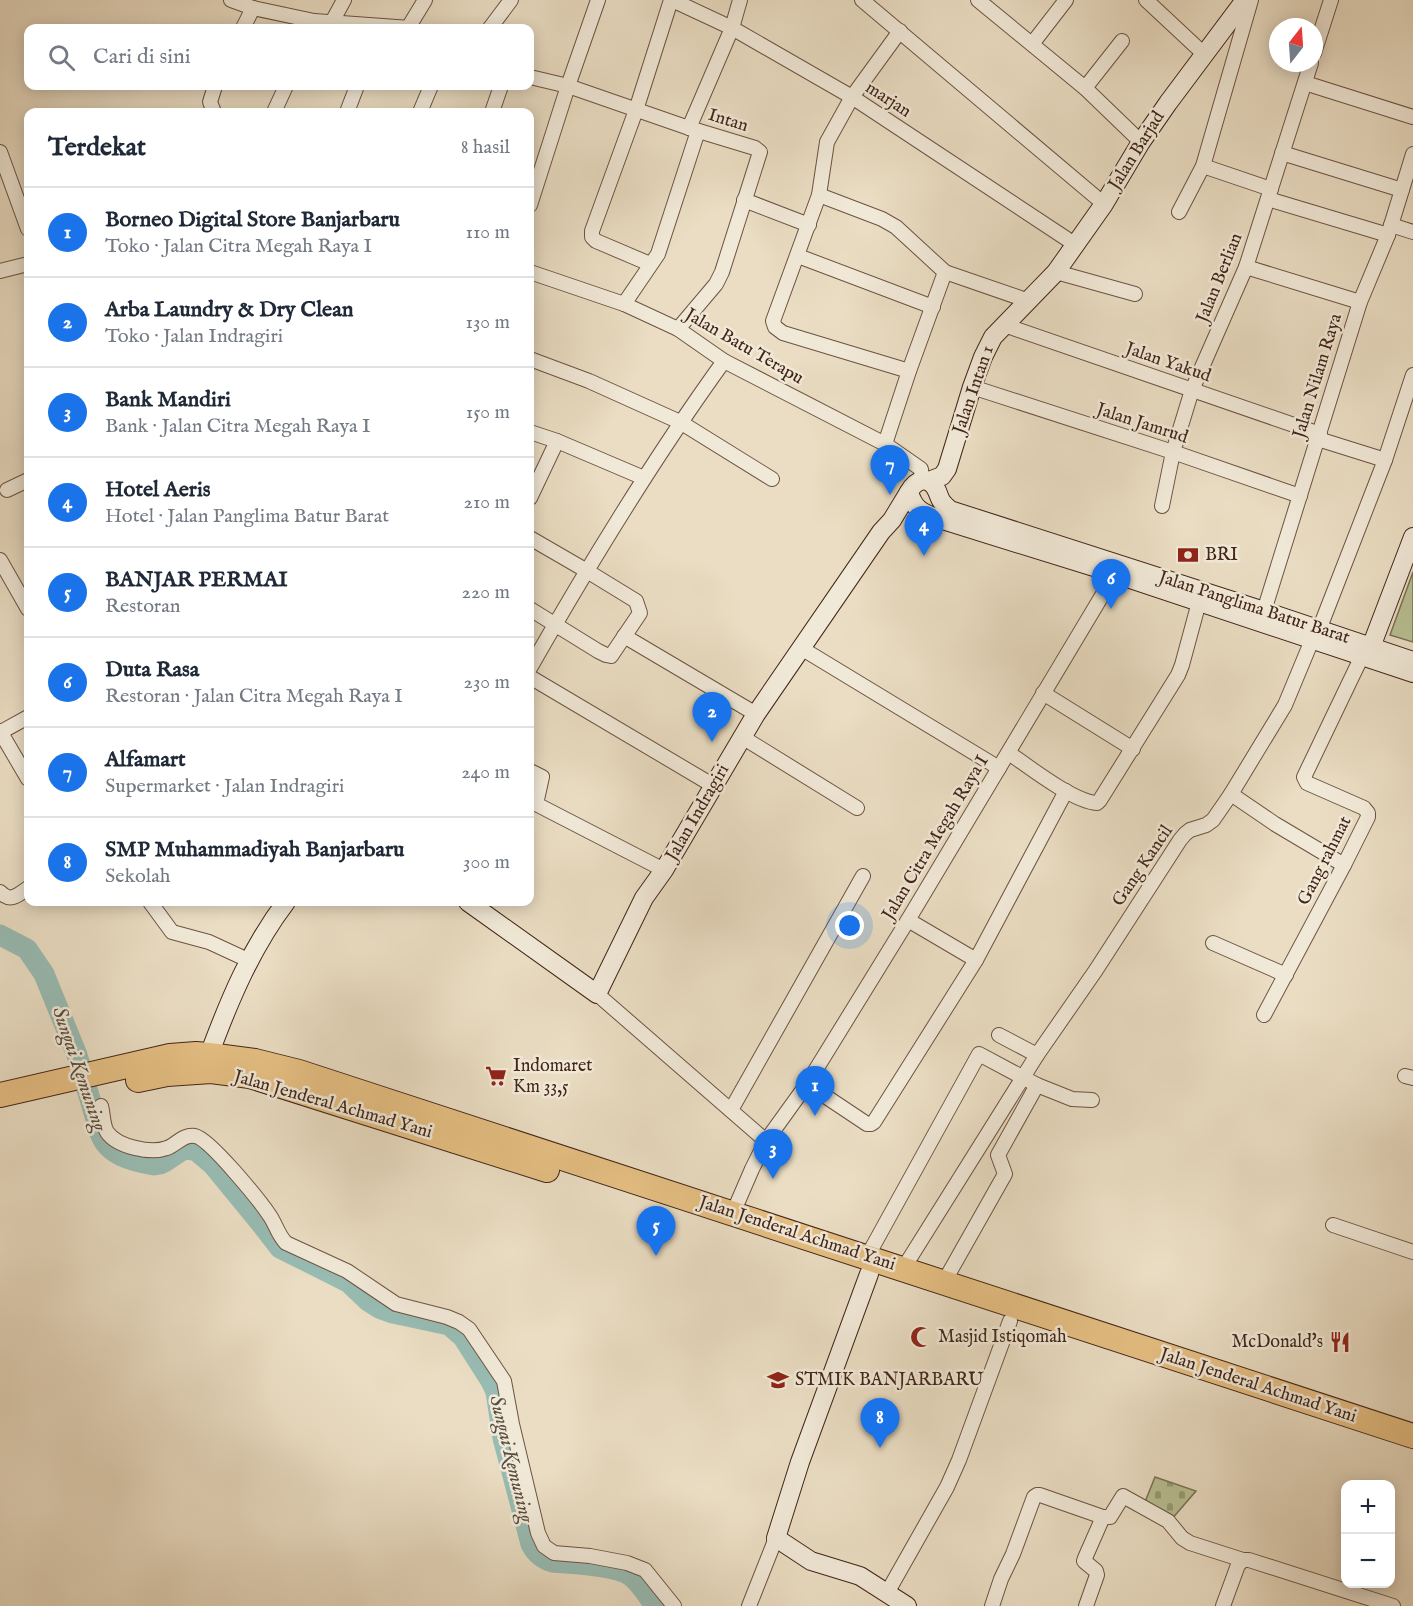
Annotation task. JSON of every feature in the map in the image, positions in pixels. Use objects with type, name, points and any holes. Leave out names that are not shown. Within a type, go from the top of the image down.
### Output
[{"type":"highway","name":"Jalan Jenderal Achmad Yani","points":[[106,1088],[170,1056],[209,1055],[255,1061],[299,1072],[456,1132]]},
{"type":"highway","name":"Jalan Jenderal Achmad Yani","points":[[0,1095],[75,1087],[106,1088],[167,1074],[211,1071],[250,1076],[456,1132],[868,1266],[903,1269],[1159,1362]]},
{"type":"highway","name":"Jalan Jenderal Achmad Yani","points":[[0,1111],[75,1087]]},
{"type":"highway","name":"Jalan Jenderal Achmad Yani","points":[[570,1168],[733,1213],[1010,1321],[1159,1362],[1274,1399],[1413,1436]]},
{"type":"highway","name":"Jalan Jenderal Achmad Yani","points":[[1274,1399],[1413,1453]]},
{"type":"main road","name":"Jalan Barjad","points":[[1029,301],[1056,272],[1104,204],[1141,142],[1168,103],[1245,0]]},
{"type":"main road","name":"Jalan Intan 1","points":[[920,485],[942,476],[947,470],[983,357],[993,337],[1029,301]]},
{"type":"main road","points":[[920,485],[912,503],[922,512]]},
{"type":"main road","name":"Jalan Indragiri","points":[[597,994],[644,898],[664,870],[756,714],[876,538],[920,485]]},
{"type":"main road","name":"Jalan Panglima Batur Barat","points":[[920,485],[934,486],[944,505],[950,510],[1264,611],[1316,635]]},
{"type":"main road","points":[[892,520],[922,512]]},
{"type":"main road","name":"Jalan Panglima Batur Barat","points":[[922,512],[1199,602],[1316,635],[1366,652],[1413,673]]},
{"type":"main road","points":[[1366,652],[1413,537]]},
{"type":"main road","name":"Jalan Panglima Batur Barat","points":[[1366,652],[1413,661]]},
{"type":"main road","points":[[209,1055],[248,960],[283,906]]},
{"type":"main road","points":[[474,906],[597,994]]},
{"type":"main road","points":[[868,1266],[776,1538],[812,1561],[860,1576],[907,1606]]},
{"type":"street","points":[[231,0],[309,24]]},
{"type":"street","points":[[332,22],[344,0]]},
{"type":"street","points":[[411,24],[425,0]]},
{"type":"street","points":[[493,24],[511,0]]},
{"type":"street","points":[[534,193],[598,0]]},
{"type":"street","points":[[650,264],[596,241],[592,237],[592,231],[636,110],[672,0]]},
{"type":"street","name":"marjan","points":[[672,0],[732,28],[852,97],[1076,244]]},
{"type":"street","points":[[624,304],[658,254],[694,130],[740,0]]},
{"type":"street","points":[[862,0],[1104,204]]},
{"type":"street","points":[[1032,44],[1066,0]]},
{"type":"street","points":[[1146,0],[1205,55]]},
{"type":"street","points":[[1179,212],[1203,166],[1251,0]]},
{"type":"street","points":[[1323,25],[1331,0]]},
{"type":"street","points":[[983,2],[1085,88],[1141,142]]},
{"type":"street","points":[[245,24],[253,8]]},
{"type":"street","points":[[319,24],[332,22],[352,24]]},
{"type":"street","points":[[900,31],[852,97],[827,141],[819,195],[773,321],[775,327],[783,333],[909,371]]},
{"type":"street","points":[[1085,88],[1122,41]]},
{"type":"street","name":"Jalan Berlian","points":[[1162,506],[1173,452],[1192,390],[1246,267],[1308,72]]},
{"type":"street","name":"Intan","points":[[534,78],[568,86],[694,130],[755,148],[760,152],[722,272],[716,284],[678,329]]},
{"type":"street","points":[[1305,82],[1413,117]]},
{"type":"street","points":[[212,108],[210,102],[214,90]]},
{"type":"street","points":[[276,108],[284,90]]},
{"type":"street","points":[[349,108],[355,90]]},
{"type":"street","points":[[422,108],[429,90]]},
{"type":"street","points":[[493,108],[500,90]]},
{"type":"street","points":[[1282,153],[1402,190]]},
{"type":"street","name":"Jalan Nilam Raya","points":[[1264,611],[1360,302],[1389,230],[1413,154]]},
{"type":"street","points":[[1,158],[24,218]]},
{"type":"street","points":[[1203,166],[1269,194],[1389,230],[1413,232]]},
{"type":"street","points":[[819,195],[882,219],[896,227],[945,272],[1029,301]]},
{"type":"street","points":[[744,200],[809,225]]},
{"type":"street","points":[[798,256],[933,307]]},
{"type":"street","points":[[0,271],[24,265]]},
{"type":"street","points":[[1246,267],[1360,302]]},
{"type":"street","points":[[885,444],[945,272]]},
{"type":"street","points":[[1056,272],[1135,294]]},
{"type":"street","name":"Jalan Batu Terapu","points":[[534,273],[624,304],[678,329],[724,361],[885,444],[921,469],[920,485]]},
{"type":"street","name":"Jalan Yakud","points":[[1004,325],[1385,460]]},
{"type":"street","points":[[534,360],[589,381],[680,422],[772,479]]},
{"type":"street","points":[[534,661],[644,478],[680,422],[724,361]]},
{"type":"street","name":"Gang Kancil","points":[[903,1269],[1022,1077],[1096,970],[1180,840],[1190,830],[1210,823],[1231,794],[1285,705],[1316,635],[1385,460],[1413,375]]},
{"type":"street","name":"Jalan Jamrud","points":[[972,387],[1300,496]]},
{"type":"street","points":[[534,433],[644,478]]},
{"type":"street","points":[[534,490],[557,441]]},
{"type":"street","points":[[7,490],[24,482]]},
{"type":"street","points":[[534,540],[636,601],[640,613],[611,656],[598,651],[534,611]]},
{"type":"street","points":[[0,560],[4,580],[24,604]]},
{"type":"street","name":"Jalan Citra Megah Raya I","points":[[733,1213],[766,1141],[807,1084],[908,920],[1115,574]]},
{"type":"street","points":[[1009,753],[1066,791],[1088,802],[1097,803],[1101,800],[1178,675],[1199,602]]},
{"type":"street","points":[[624,636],[756,714]]},
{"type":"street","points":[[801,648],[999,768]]},
{"type":"street","name":"Gang rahmat","points":[[1264,1015],[1368,817],[1364,808],[1307,783],[1304,777],[1366,652]]},
{"type":"street","points":[[534,679],[714,786]]},
{"type":"street","points":[[1043,693],[1133,749]]},
{"type":"street","points":[[24,719],[0,731],[4,749],[24,774]]},
{"type":"street","points":[[742,737],[857,808]]},
{"type":"street","points":[[534,773],[542,777],[536,804],[664,870]]},
{"type":"street","points":[[807,1084],[867,1124],[874,1122],[976,960],[1066,791]]},
{"type":"street","points":[[1231,794],[1275,824],[1344,865]]},
{"type":"street","points":[[731,1110],[863,876]]},
{"type":"street","points":[[0,892],[9,899],[24,891]]},
{"type":"street","points":[[153,906],[172,932],[209,942],[248,960]]},
{"type":"street","points":[[908,920],[976,960]]},
{"type":"street","points":[[1213,943],[1286,975]]},
{"type":"street","points":[[597,994],[766,1141]]},
{"type":"street","points":[[999,1035],[1037,1055]]},
{"type":"street","points":[[868,1266],[979,1054],[1037,1085],[1072,1100],[1092,1100]]},
{"type":"street","points":[[944,1282],[1005,1174],[998,1155],[1037,1085]]},
{"type":"street","points":[[106,1088],[107,1132],[120,1142],[148,1151],[167,1148],[177,1140],[196,1136],[223,1157],[271,1217],[279,1236],[286,1243],[347,1271],[396,1304],[447,1317],[469,1329],[504,1381],[535,1522],[544,1546],[554,1553],[590,1556],[627,1563],[645,1570],[674,1606]]},
{"type":"street","points":[[1333,1225],[1413,1252]]},
{"type":"street","points":[[887,1593],[947,1487],[1010,1321]]},
{"type":"street","points":[[992,1606],[1034,1497],[1037,1495],[1103,1517],[1110,1517],[1123,1496],[1168,1521],[1182,1538],[1190,1543],[1393,1606]]},
{"type":"street","points":[[1086,1606],[1097,1575],[1096,1571],[1084,1561],[1103,1517]]},
{"type":"street","points":[[753,1605],[776,1538]]},
{"type":"street","points":[[1224,1606],[1235,1571],[1243,1560]]},
{"type":"green space","points":[[1413,572],[1413,642],[1390,635]]},
{"type":"green space","points":[[1155,1477],[1196,1491],[1171,1520],[1145,1502]]},
{"type":"waterway","name":"Sungai Kemuning","points":[[0,935],[27,949],[44,974],[77,1055],[100,1133],[109,1147],[122,1156],[154,1165],[166,1161],[184,1149],[194,1150],[213,1165],[280,1248],[348,1282],[379,1308],[449,1325],[463,1337],[496,1392],[503,1438],[531,1544],[535,1551],[543,1558],[553,1562],[624,1572],[638,1583],[655,1606]]},
{"type":"place","name":"Alfamart","points":[[890,495]]},
{"type":"place","name":"BRI","points":[[1188,555]]},
{"type":"place","name":"Hotel Aeris","points":[[924,556]]},
{"type":"place","name":"Duta Rasa","points":[[1111,609]]},
{"type":"place","name":"Arba Laundry & Dry Clean","points":[[712,742]]},
{"type":"place","name":"Indomaret Km 33,5","points":[[496,1076]]},
{"type":"place","name":"Borneo Digital Store Banjarbaru","points":[[815,1116]]},
{"type":"place","name":"Bank Mandiri","points":[[773,1179]]},
{"type":"place","name":"BANJAR PERMAI","points":[[656,1256]]},
{"type":"place","name":"Masjid Istiqomah","points":[[921,1337]]},
{"type":"place","name":"McDonald's","points":[[1340,1342]]},
{"type":"place","name":"STMIK BANJARBARU","points":[[778,1380]]},
{"type":"place","name":"SMP Muhammadiyah Banjarbaru","points":[[880,1448]]}]
